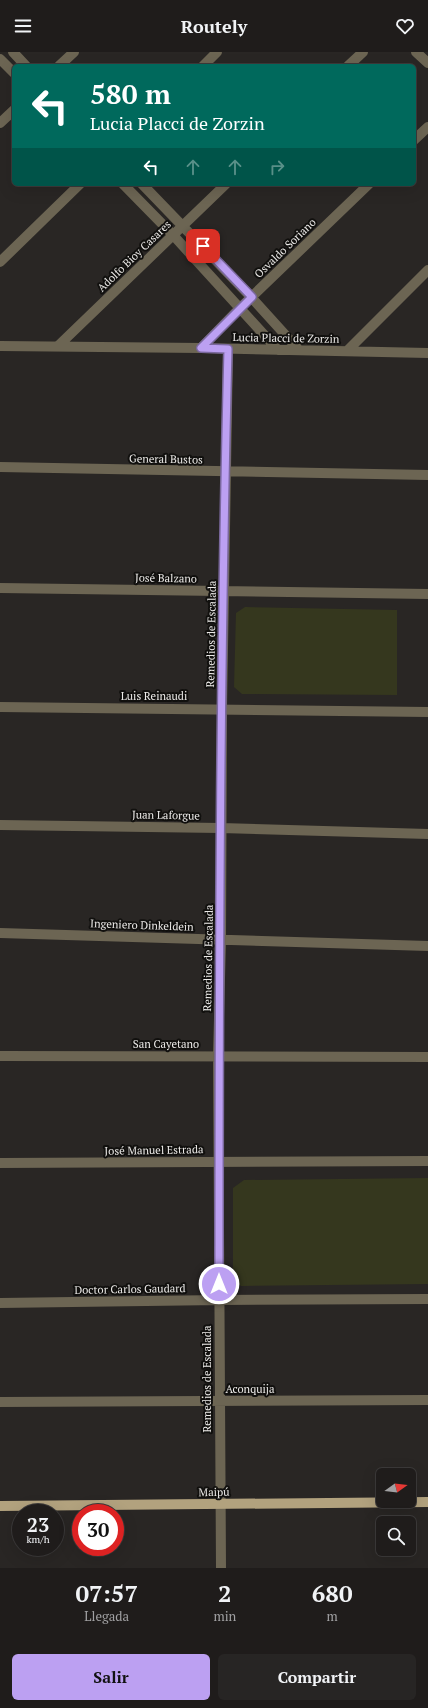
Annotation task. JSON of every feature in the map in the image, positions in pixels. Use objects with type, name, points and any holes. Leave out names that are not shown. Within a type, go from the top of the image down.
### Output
[{"type":"main road","name":"Maipú","points":[[0,1506],[428,1502]]},
{"type":"street","points":[[13,52],[24,64]]},
{"type":"street","points":[[61,64],[74,52]]},
{"type":"street","points":[[205,64],[217,52]]},
{"type":"street","points":[[350,64],[362,52]]},
{"type":"street","points":[[416,52],[428,63]]},
{"type":"street","points":[[0,59],[12,71]]},
{"type":"street","points":[[0,123],[12,112]]},
{"type":"street","points":[[416,138],[428,127]]},
{"type":"street","points":[[0,262],[78,186]]},
{"type":"street","points":[[125,186],[173,235],[278,350]]},
{"type":"street","points":[[144,186],[252,297],[299,350]]},
{"type":"street","name":"Adolfo Bioy Casares","points":[[58,346],[224,186]]},
{"type":"street","name":"Osvaldo Soriano","points":[[201,348],[240,308],[366,186]]},
{"type":"street","points":[[346,351],[428,270]]},
{"type":"street","name":"Lucia Placci de Zorzin","points":[[0,346],[201,348],[428,353]]},
{"type":"street","name":"Remedios de Escalada","points":[[221,1568],[218,1056],[221,940],[222,709],[228,349]]},
{"type":"street","name":"General Bustos","points":[[0,467],[428,475]]},
{"type":"street","name":"José Balzano","points":[[0,588],[428,594]]},
{"type":"street","name":"Luis Reinaudi","points":[[0,707],[428,712]]},
{"type":"street","name":"Juan Laforgue","points":[[0,825],[221,828],[428,834]]},
{"type":"street","name":"Ingeniero Dinkeldein","points":[[0,933],[428,946]]},
{"type":"street","name":"San Cayetano","points":[[0,1056],[428,1057]]},
{"type":"street","name":"José Manuel Estrada","points":[[0,1163],[428,1161]]},
{"type":"street","name":"Doctor Carlos Gaudard","points":[[0,1303],[428,1299]]},
{"type":"street","name":"Aconquija","points":[[0,1402],[428,1400]]},
{"type":"green space","points":[[245,607],[397,610],[397,695],[242,694],[234,687],[236,613]]},
{"type":"green space","points":[[428,1178],[428,1284],[241,1286],[233,1278],[233,1188],[244,1180]]},
{"type":"route","points":[[203,246],[252,297],[201,348],[228,349],[225,472],[221,940],[218,1071],[219,1284]]}]
